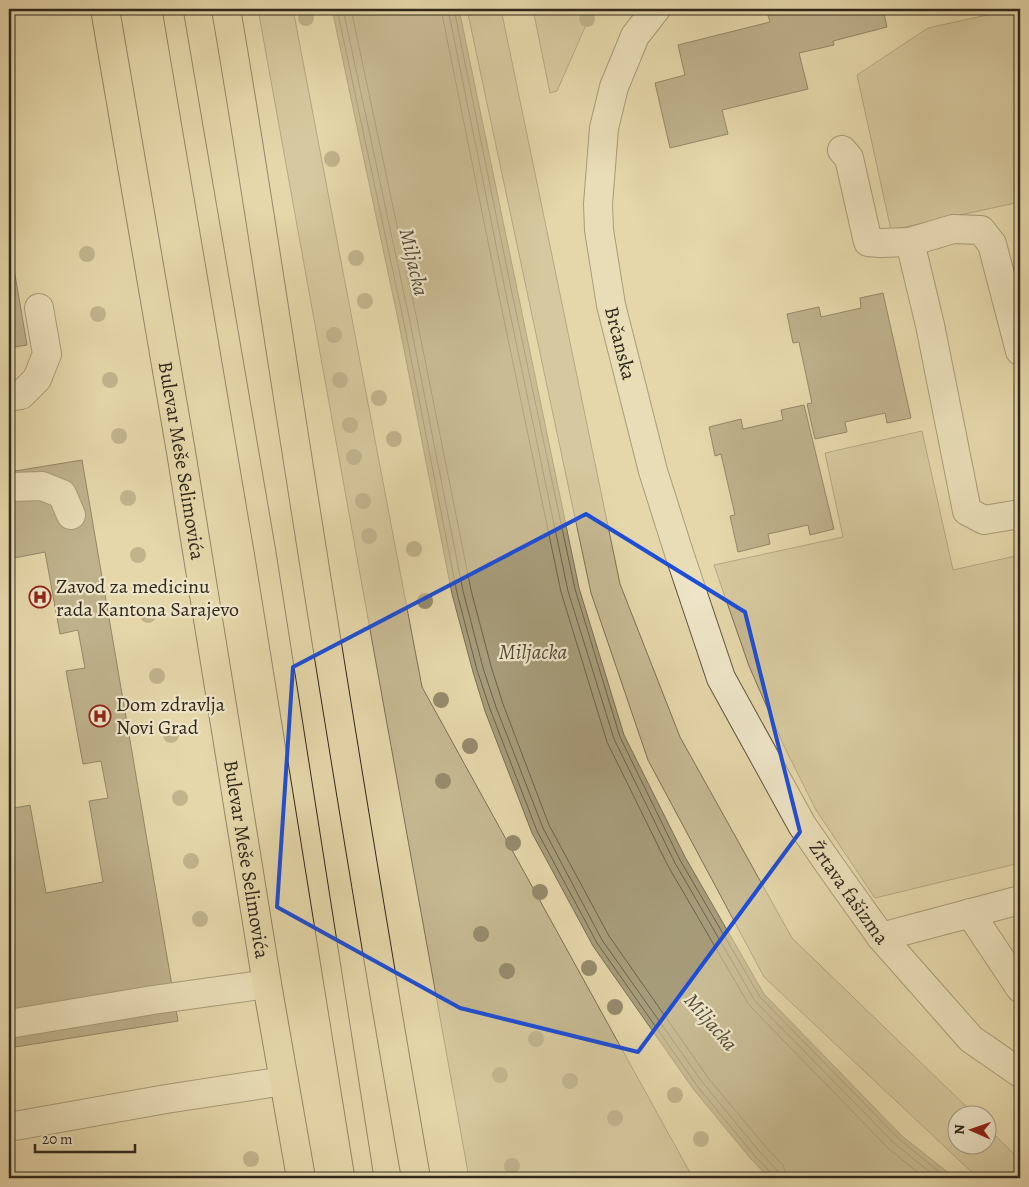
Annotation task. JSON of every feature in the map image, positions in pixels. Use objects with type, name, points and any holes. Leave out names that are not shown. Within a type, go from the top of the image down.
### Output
[{"type":"main road","name":"Bulevar Meše Selimovića","points":[[105,9],[183,462],[267,984],[301,1178]]},
{"type":"main road","points":[[226,9],[388,1017],[416,1178]]},
{"type":"street","name":"Brčanska","points":[[656,9],[635,36],[614,87],[604,128],[598,204],[599,230],[611,305],[653,471],[721,678]]},
{"type":"street","points":[[842,150],[849,158],[868,242],[910,242],[953,229],[981,230],[992,244],[1020,351]]},
{"type":"street","points":[[910,242],[930,324],[967,512],[984,520],[1020,514]]},
{"type":"street","points":[[9,397],[21,395],[37,379],[47,354],[39,308]]},
{"type":"street","points":[[9,487],[42,486],[62,494],[71,515]]},
{"type":"street","name":"Žrtava fašizma","points":[[721,678],[802,825],[881,937],[971,1039],[1020,1073]]},
{"type":"street","points":[[881,937],[1020,900]]},
{"type":"street","points":[[970,913],[1020,988]]},
{"type":"street","points":[[9,1024],[153,1000],[267,984]]},
{"type":"street","points":[[9,1127],[166,1099],[284,1081]]},
{"type":"highlighted area","points":[[586,514],[745,612],[800,832],[638,1052],[460,1008],[277,907],[293,667]]},
{"type":"shaded area","points":[[258,9],[293,9],[422,687],[693,1178],[469,1178]]},
{"type":"shaded area","points":[[467,9],[501,9],[620,584],[680,737],[792,938],[964,1104],[946,1104],[946,1148],[764,977],[648,760],[591,593]]},
{"type":"shaded area","points":[[533,9],[593,9],[557,91],[550,93]]},
{"type":"shaded area","points":[[1020,9],[1020,202],[891,230],[857,75],[928,28]]},
{"type":"shaded area","points":[[922,431],[953,570],[1020,555],[1020,863],[875,898],[816,810],[784,746],[749,666],[714,565],[843,537],[825,453]]},
{"type":"shaded area","points":[[996,1136],[1020,1160],[1020,1178],[978,1178],[952,1154],[996,1154]]},
{"type":"water","name":"Miljacka","points":[[332,9],[459,9],[579,588],[624,735],[685,857],[764,994],[902,1136],[955,1178],[769,1178],[694,1090],[593,946],[532,833],[485,711],[452,594],[399,324]]},
{"type":"building","points":[[766,9],[883,9],[887,27],[833,41],[834,45],[799,53],[808,89],[722,110],[728,134],[670,148],[655,83],[685,75],[678,45],[770,22]]},
{"type":"building","points":[[9,240],[27,345],[9,348]]},
{"type":"building","points":[[883,293],[911,418],[887,423],[885,413],[845,422],[847,432],[815,439],[807,404],[812,403],[799,342],[793,343],[787,314],[819,307],[821,317],[861,308],[860,298]]},
{"type":"building","points":[[804,405],[834,529],[810,535],[808,525],[768,534],[770,544],[738,552],[730,516],[735,515],[721,454],[715,456],[709,427],[741,419],[743,429],[783,420],[781,410]]},
{"type":"building","name":"Dom zdravlja Novi Grad","points":[[82,460],[178,1021],[9,1048],[9,809],[30,805],[46,893],[103,882],[89,801],[108,798],[101,761],[83,764],[66,671],[85,668],[78,630],[60,634],[45,552],[9,559],[9,472]]},
{"type":"tram line","points":[[162,9],[255,557],[355,1178]]},
{"type":"tram line","points":[[183,9],[276,552],[374,1178]]},
{"type":"place","name":"Zavod za medicinu rada Kantona Sarajevo","points":[[40,597]]},
{"type":"place","name":"Dom zdravlja Novi Grad","points":[[100,716]]}]
